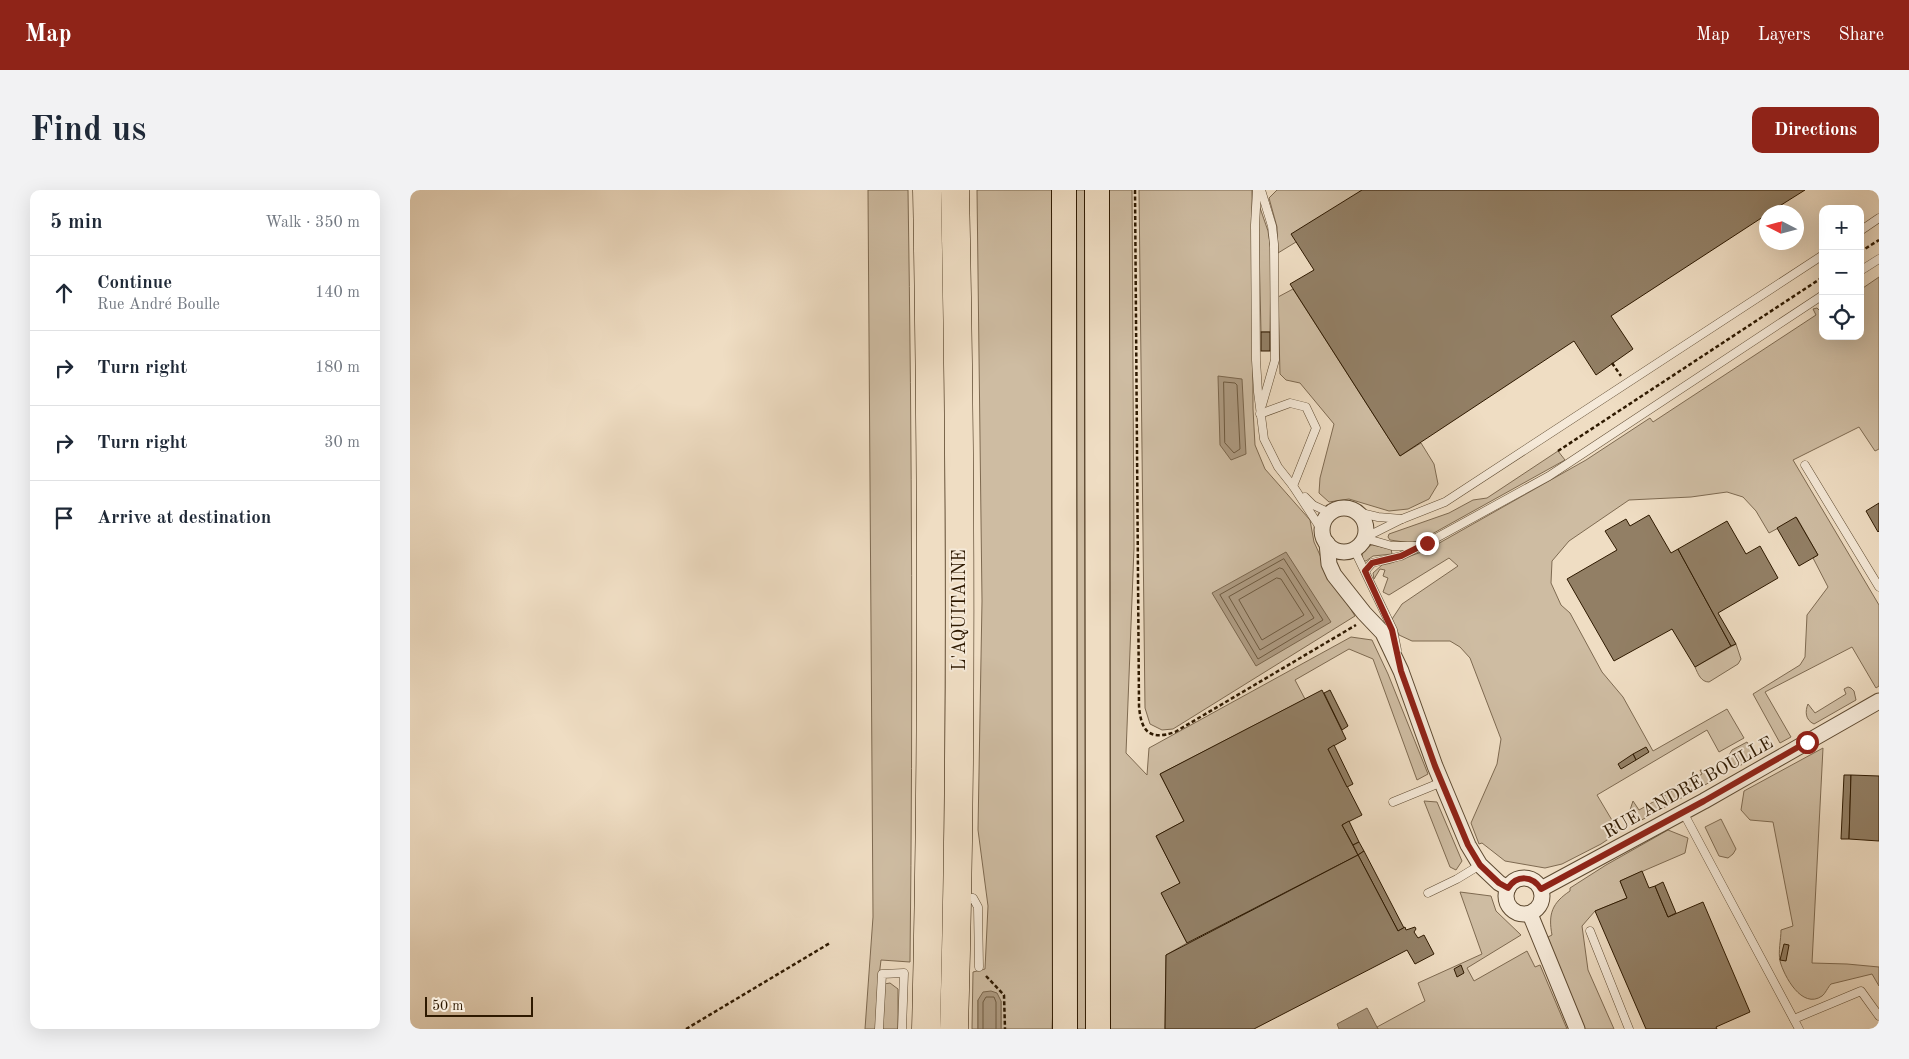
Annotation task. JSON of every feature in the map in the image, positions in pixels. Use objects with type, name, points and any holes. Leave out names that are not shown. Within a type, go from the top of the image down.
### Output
[{"type":"highway","name":"L'AQUITAINE","points":[[926,1029],[931,683],[931,461],[927,190]]},
{"type":"highway","name":"L'AQUITAINE","points":[[954,1029],[957,896],[959,572],[955,190]]},
{"type":"main road","points":[[1064,190],[1065,1029]]},
{"type":"main road","points":[[1096,190],[1098,1029]]},
{"type":"street","points":[[1342,584],[1341,570],[1365,524],[1357,512],[1343,508],[1330,513],[1324,522],[1328,564],[1334,575],[1383,633],[1401,671],[1442,782],[1468,845],[1480,865],[1499,883],[1508,888]]},
{"type":"street","points":[[1325,538],[1332,548],[1354,546]]},
{"type":"street","name":"RUE ANDRÉ BOULLE","points":[[1541,889],[1683,812],[1879,701]]},
{"type":"street","points":[[1522,878],[1533,880],[1541,889],[1542,901],[1535,911],[1530,914],[1520,914],[1510,908],[1506,899],[1511,883],[1522,878]]},
{"type":"street","points":[[1530,914],[1577,1029]]},
{"type":"lane","points":[[1259,190],[1272,226],[1274,244],[1275,360],[1263,397],[1260,414]]},
{"type":"lane","points":[[1259,190],[1255,225],[1256,360],[1264,439],[1268,450],[1325,538]]},
{"type":"lane","points":[[1864,228],[1879,218]]},
{"type":"lane","points":[[1354,546],[1402,519],[1445,502],[1819,258]]},
{"type":"lane","points":[[1864,268],[1879,259]]},
{"type":"lane","points":[[1365,571],[1372,563],[1401,556],[1549,476],[1819,298]]},
{"type":"lane","points":[[1260,414],[1290,403],[1306,407],[1316,428],[1293,486]]},
{"type":"lane","points":[[1804,465],[1879,587]]},
{"type":"lane","points":[[1293,486],[1313,505],[1330,513]]},
{"type":"lane","points":[[1357,512],[1378,517],[1402,519]]},
{"type":"lane","points":[[1354,546],[1404,547],[1427,543]]},
{"type":"lane","points":[[1354,546],[1392,630],[1401,671]]},
{"type":"lane","points":[[1393,802],[1442,782]]},
{"type":"lane","points":[[1683,812],[1799,1029]]},
{"type":"lane","points":[[1428,893],[1480,865]]},
{"type":"lane","points":[[957,896],[973,898],[978,907],[979,966]]},
{"type":"lane","points":[[1590,931],[1629,1029]]},
{"type":"lane","points":[[879,1029],[882,974],[904,973],[902,1029]]},
{"type":"lane","points":[[1794,1019],[1861,991],[1879,1016]]},
{"type":"path","points":[[1135,190],[1139,706],[1140,718],[1146,730],[1150,734],[1157,736],[1175,732],[1368,617]]},
{"type":"path","points":[[1863,250],[1879,240]]},
{"type":"path","points":[[1558,451],[1819,280]]},
{"type":"path","points":[[1612,363],[1621,376]]},
{"type":"path","points":[[686,1029],[830,943]]},
{"type":"path","points":[[979,966],[987,978],[1004,995],[1005,1029]]},
{"type":"shaded area","points":[[868,190],[908,190],[912,576],[910,962],[881,960],[878,985],[890,983],[898,989],[898,1029],[865,1029],[873,917]]},
{"type":"shaded area","points":[[977,190],[1056,190],[1056,937],[1052,1029],[1001,1029],[1001,1001],[978,1000],[978,1029],[972,1029],[973,972],[985,969],[988,906],[978,830],[982,601]]},
{"type":"shaded area","points":[[1073,190],[1089,190],[1090,1029],[1074,1029]]},
{"type":"shaded area","points":[[1106,190],[1132,190],[1134,548],[1126,753],[1147,775],[1149,748],[1351,637],[1372,640],[1388,674],[1428,774],[1417,780],[1373,659],[1349,649],[1295,680],[1305,699],[1160,774],[1184,821],[1156,836],[1180,883],[1162,894],[1187,943],[1166,955],[1165,1029],[1108,1029]]},
{"type":"shaded area","points":[[1139,190],[1252,190],[1253,409],[1255,445],[1265,469],[1310,520],[1314,542],[1329,575],[1355,616],[1173,729],[1162,730],[1150,724],[1145,708]]},
{"type":"shaded area","points":[[1277,190],[1362,190],[1296,242],[1278,253],[1277,227],[1269,198]]},
{"type":"shaded area","points":[[1258,202],[1268,231],[1271,251],[1270,332],[1261,332]]},
{"type":"shaded area","points":[[1879,277],[1879,449],[1875,451],[1859,427],[1793,460],[1879,605],[1879,686],[1876,688],[1852,647],[1765,692],[1791,737],[1780,743],[1753,694],[1800,665],[1805,657],[1807,615],[1828,587],[1813,558],[1818,555],[1797,518],[1769,533],[1756,511],[1743,497],[1727,492],[1691,497],[1629,500],[1569,541],[1552,561],[1551,583],[1561,605],[1570,613],[1602,672],[1623,697],[1653,751],[1727,709],[1744,738],[1719,752],[1707,730],[1597,795],[1619,832],[1601,844],[1562,864],[1545,868],[1505,861],[1482,843],[1479,844],[1471,823],[1497,764],[1501,739],[1470,658],[1460,647],[1450,641],[1412,641],[1399,635],[1392,619],[1402,604],[1458,566],[1449,558],[1389,595],[1383,592],[1388,578],[1383,576],[1385,570],[1380,569],[1374,579],[1373,573],[1382,565],[1427,550],[1586,460],[1650,418],[1653,422],[1816,315],[1813,309],[1817,308],[1819,310],[1819,340],[1864,340],[1864,287]]},
{"type":"shaded area","points":[[1293,289],[1400,456],[1421,443],[1434,464],[1438,484],[1429,499],[1408,509],[1389,511],[1349,499],[1329,502],[1319,493],[1320,478],[1334,424],[1300,383],[1286,380],[1280,374],[1278,297]]},
{"type":"shaded area","points":[[1558,451],[1565,460],[1423,539],[1411,543],[1390,540],[1388,537],[1389,534],[1449,513],[1473,500],[1487,498]]},
{"type":"shaded area","points":[[1372,545],[1391,549],[1392,554],[1373,556],[1363,561],[1362,553],[1367,547]]},
{"type":"shaded area","points":[[1736,644],[1741,659],[1738,664],[1709,682],[1702,679],[1695,667]]},
{"type":"shaded area","points":[[1848,687],[1854,691],[1856,700],[1814,724],[1807,718],[1806,710],[1808,704],[1815,713],[1846,694],[1844,689]]},
{"type":"shaded area","points":[[1747,742],[1754,754],[1753,759],[1737,767],[1727,759],[1732,750]]},
{"type":"shaded area","points":[[1823,748],[1812,963],[1879,967],[1879,986],[1872,974],[1831,984],[1822,996],[1808,999],[1795,989],[1785,975],[1780,961],[1781,930],[1793,926],[1773,822],[1750,820],[1741,810],[1744,791]]},
{"type":"shaded area","points":[[1700,770],[1708,773],[1712,781],[1638,822],[1629,813],[1633,801],[1639,810],[1702,774]]},
{"type":"shaded area","points":[[1424,801],[1437,802],[1462,861],[1456,870],[1450,867]]},
{"type":"shaded area","points":[[1721,819],[1736,849],[1728,858],[1719,856],[1705,827]]},
{"type":"shaded area","points":[[1668,830],[1688,838],[1685,853],[1620,881],[1627,898],[1595,911],[1582,926],[1588,970],[1614,1029],[1584,1029],[1556,962],[1548,937],[1552,935],[1551,915],[1555,905],[1570,891],[1570,888]]},
{"type":"shaded area","points":[[1460,892],[1491,896],[1496,911],[1521,935],[1467,968],[1474,981],[1527,951],[1535,967],[1540,965],[1567,1029],[1378,1029],[1377,1027],[1425,1001],[1418,983],[1482,954]]},
{"type":"water","points":[[1218,376],[1242,379],[1246,454],[1231,460],[1220,445]]},
{"type":"water","points":[[1286,552],[1331,622],[1256,666],[1212,593]]},
{"type":"water","points":[[991,991],[997,993],[1001,1001],[1001,1029],[978,1029],[978,1000],[983,992]]},
{"type":"water","points":[[1367,1008],[1378,1029],[1339,1029],[1337,1024]]},
{"type":"building","points":[[1362,190],[1805,190],[1781,205],[1759,205],[1759,220],[1611,316],[1633,349],[1596,375],[1574,341],[1400,456],[1290,284],[1314,270],[1291,234]]},
{"type":"building","points":[[1261,332],[1270,332],[1270,351],[1261,351]]},
{"type":"building","points":[[1879,503],[1879,531],[1878,532],[1866,511]]},
{"type":"building","points":[[1649,515],[1671,553],[1678,549],[1731,646],[1695,667],[1672,629],[1614,661],[1567,579],[1617,550],[1605,531],[1626,519],[1630,526]]},
{"type":"building","points":[[1796,517],[1818,555],[1799,566],[1777,528]]},
{"type":"building","points":[[1727,521],[1746,554],[1760,546],[1778,578],[1718,613],[1736,644],[1731,646],[1678,549]]},
{"type":"building","points":[[1322,690],[1346,739],[1328,749],[1362,815],[1342,825],[1358,855],[1187,943],[1161,893],[1180,883],[1156,836],[1184,821],[1160,774]]},
{"type":"building","points":[[1330,690],[1348,726],[1342,730],[1324,693]]},
{"type":"building","points":[[1334,745],[1353,784],[1347,787],[1328,749]]},
{"type":"building","points":[[1646,747],[1649,752],[1636,760],[1633,754]]},
{"type":"building","points":[[1633,754],[1636,760],[1621,769],[1618,764]]},
{"type":"building","points":[[1844,775],[1851,775],[1849,839],[1841,839]]},
{"type":"building","points":[[1851,775],[1879,776],[1879,841],[1849,839]]},
{"type":"building","points":[[1349,821],[1359,842],[1353,845],[1342,825]]},
{"type":"building","points":[[1359,842],[1364,851],[1358,855],[1353,845]]},
{"type":"building","points":[[1364,851],[1404,928],[1398,931],[1358,855]]},
{"type":"building","points":[[1358,855],[1398,931],[1405,927],[1406,930],[1415,927],[1414,932],[1418,938],[1424,935],[1434,954],[1415,964],[1407,950],[1254,1029],[1165,1029],[1166,955]]},
{"type":"building","points":[[1642,871],[1649,888],[1655,886],[1668,917],[1703,902],[1750,1012],[1716,1027],[1717,1029],[1646,1029],[1595,911],[1627,898],[1620,881]]},
{"type":"building","points":[[1663,882],[1676,913],[1668,917],[1655,886]]},
{"type":"building","points":[[1784,944],[1789,945],[1786,961],[1780,960]]},
{"type":"building","points":[[1461,965],[1464,973],[1457,977],[1454,969]]},
{"type":"route","points":[[1427,543],[1401,556],[1372,563],[1365,571],[1392,630],[1401,671],[1435,766],[1468,845],[1480,865],[1502,885],[1508,888],[1516,880],[1528,878],[1538,884],[1541,889],[1704,801],[1807,742]]}]
